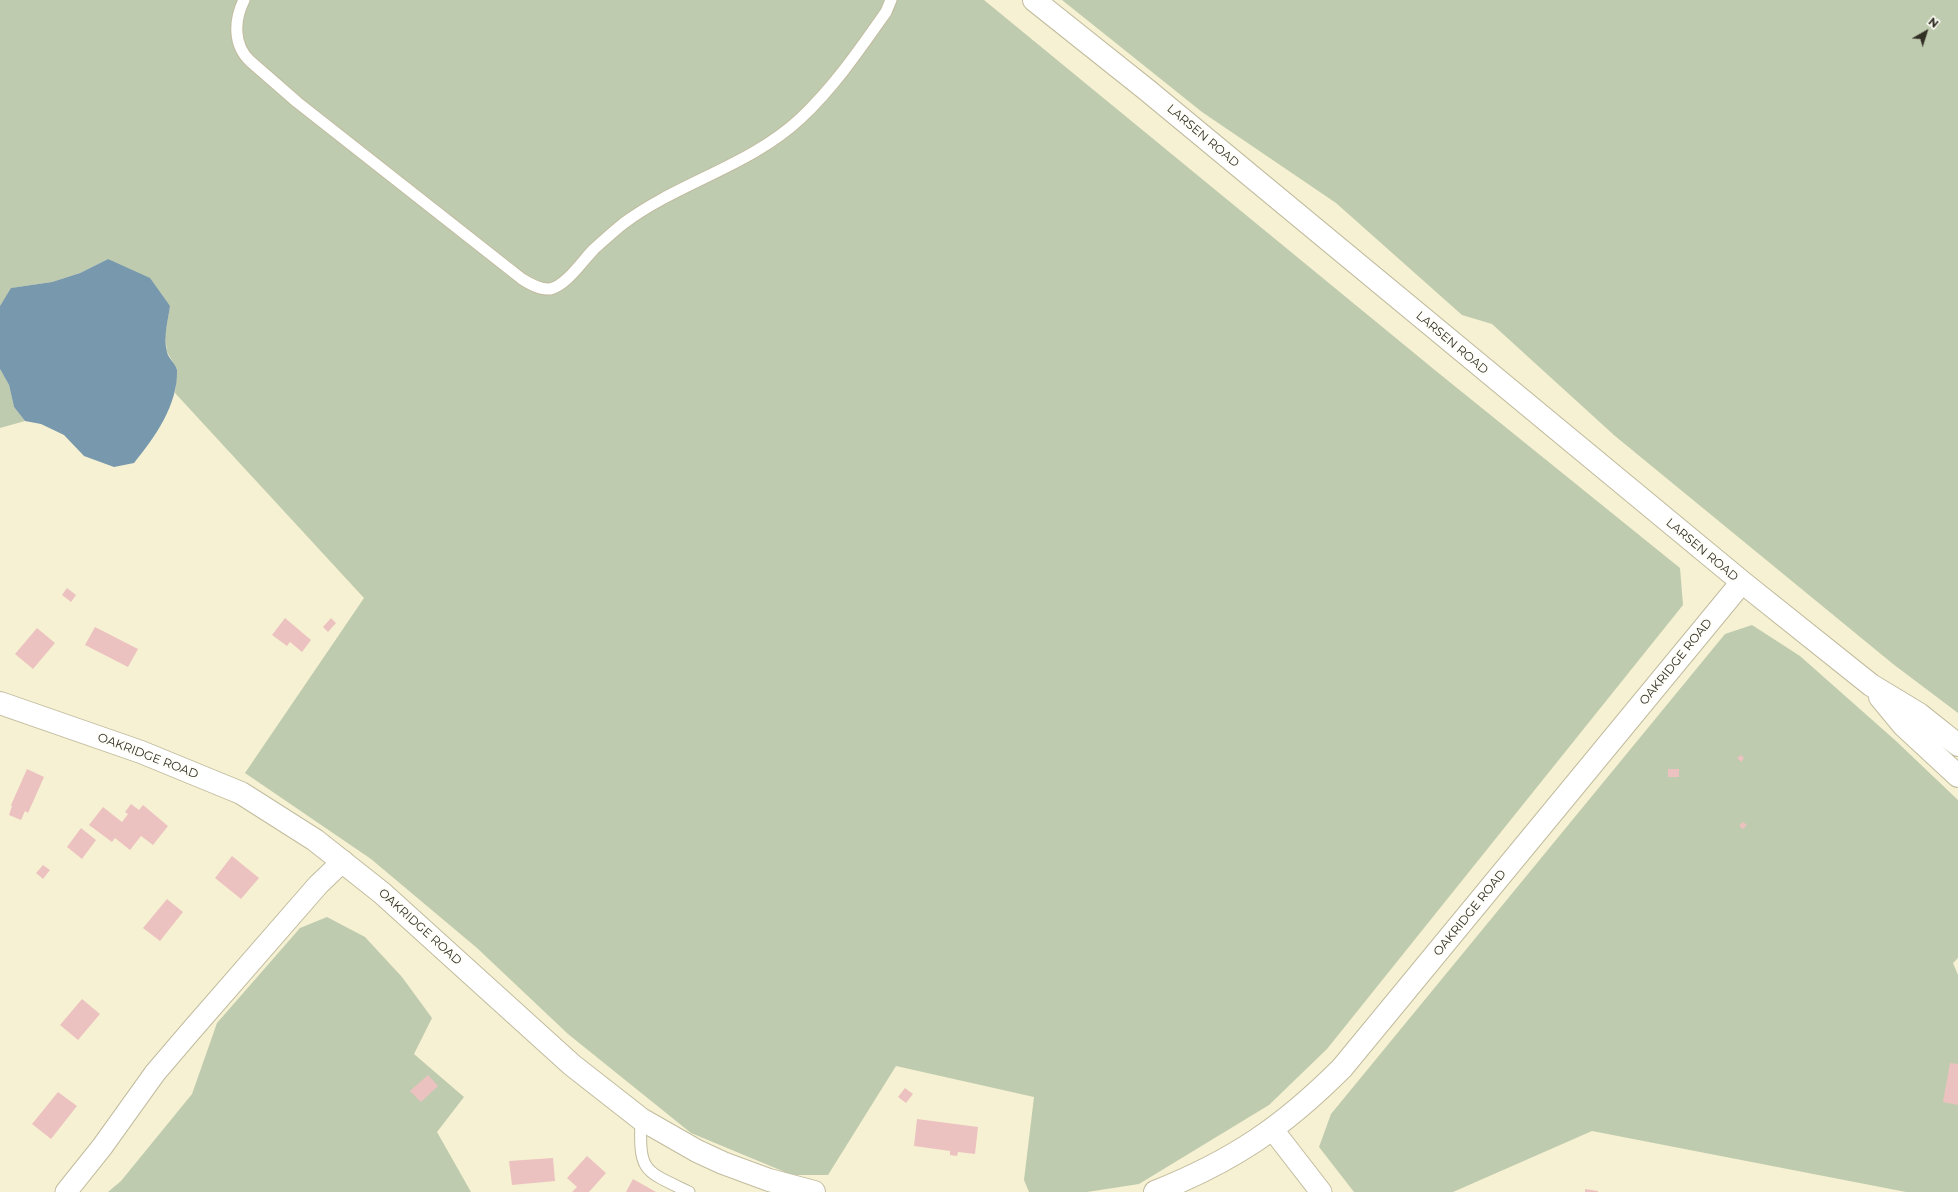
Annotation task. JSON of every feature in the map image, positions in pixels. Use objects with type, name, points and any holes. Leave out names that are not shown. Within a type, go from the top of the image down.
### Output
[{"type":"street","name":"LARSEN ROAD","points":[[1034,0],[1153,95],[1742,582],[1871,685]]},
{"type":"street","name":"OAKRIDGE ROAD","points":[[1156,1192],[1191,1178],[1231,1158],[1273,1130],[1312,1099],[1342,1068],[1742,582]]},
{"type":"street","points":[[1871,685],[1919,714],[1958,745]]},
{"type":"street","points":[[1871,685],[1904,726],[1958,776]]},
{"type":"street","name":"OAKRIDGE ROAD","points":[[0,703],[141,752],[241,792],[315,840],[343,861],[382,893],[572,1065],[641,1119],[703,1154],[765,1186],[814,1192]]},
{"type":"street","points":[[66,1192],[102,1147],[156,1073],[190,1032],[318,885],[343,861]]},
{"type":"street","points":[[1273,1130],[1321,1192]]},
{"type":"lane","points":[[244,0],[239,9],[236,33],[239,46],[246,57],[297,102],[522,279],[531,285],[549,289],[556,287],[565,280],[595,248],[624,223],[650,206],[740,160],[774,139],[800,119],[827,91],[886,12],[892,0]]},
{"type":"lane","points":[[641,1119],[640,1149],[644,1165],[654,1175],[689,1192]]},
{"type":"green space","points":[[0,0],[984,0],[1436,371],[1680,568],[1683,605],[1327,1049],[1269,1105],[1139,1184],[1087,1192],[1029,1192],[1024,1180],[1034,1097],[896,1066],[828,1175],[792,1175],[691,1133],[568,1034],[477,948],[371,859],[245,773],[364,598],[175,393],[177,369],[167,352],[165,335],[170,306],[108,259],[80,273],[52,282],[12,288],[0,306]]},
{"type":"green space","points":[[1062,0],[1958,0],[1958,713],[1893,664],[1615,436],[1492,324],[1462,315],[1336,203],[1202,112]]},
{"type":"green space","points":[[0,369],[9,385],[14,407],[25,421],[0,428]]},
{"type":"green space","points":[[1752,625],[1800,656],[1896,741],[1958,800],[1958,958],[1953,963],[1958,975],[1958,1192],[1906,1192],[1592,1131],[1453,1192],[1354,1192],[1319,1147],[1331,1114],[1725,634]]},
{"type":"green space","points":[[327,917],[365,937],[402,977],[432,1018],[414,1054],[464,1097],[437,1132],[471,1192],[108,1192],[121,1181],[192,1094],[217,1023],[300,928]]},
{"type":"water","points":[[108,259],[150,278],[170,306],[166,329],[166,346],[168,354],[177,370],[174,396],[164,420],[150,442],[134,463],[114,467],[84,456],[64,435],[41,424],[25,421],[14,407],[9,385],[0,369],[0,306],[11,288],[52,282],[80,273]]},
{"type":"building","points":[[67,588],[76,595],[71,602],[62,595]]},
{"type":"building","points":[[285,618],[311,640],[302,652],[290,642],[287,646],[272,635]]},
{"type":"building","points":[[331,618],[336,623],[328,632],[323,627]]},
{"type":"building","points":[[95,627],[138,649],[128,667],[85,645]]},
{"type":"building","points":[[37,628],[55,643],[33,669],[15,654]]},
{"type":"building","points":[[1741,755],[1744,758],[1741,762],[1737,758]]},
{"type":"building","points":[[27,769],[44,777],[28,813],[25,811],[21,820],[9,815],[11,805]]},
{"type":"building","points":[[1668,769],[1679,769],[1679,777],[1668,777]]},
{"type":"building","points":[[131,804],[139,810],[143,805],[168,826],[153,845],[141,836],[130,850],[115,838],[112,842],[89,825],[103,807],[122,822],[128,814],[125,812]]},
{"type":"building","points":[[1743,822],[1747,825],[1743,829],[1739,826]]},
{"type":"building","points":[[81,828],[96,840],[82,859],[67,847]]},
{"type":"building","points":[[232,856],[259,878],[241,899],[215,878]]},
{"type":"building","points":[[43,865],[50,870],[43,879],[36,873]]},
{"type":"building","points":[[167,899],[183,912],[160,941],[143,928]]},
{"type":"building","points":[[82,999],[100,1014],[78,1040],[60,1025]]},
{"type":"building","points":[[1950,1063],[1958,1064],[1958,1105],[1943,1102]]},
{"type":"building","points":[[428,1075],[438,1086],[421,1102],[410,1091]]},
{"type":"building","points":[[905,1088],[913,1094],[906,1103],[898,1097]]},
{"type":"building","points":[[58,1092],[77,1106],[51,1139],[32,1124]]},
{"type":"building","points":[[917,1119],[978,1127],[975,1154],[958,1152],[957,1156],[950,1155],[950,1151],[914,1146]]},
{"type":"building","points":[[587,1156],[606,1173],[589,1192],[572,1192],[577,1187],[567,1178]]},
{"type":"building","points":[[553,1158],[555,1181],[512,1185],[509,1161]]},
{"type":"building","points":[[633,1179],[656,1192],[626,1192]]},
{"type":"building","points":[[1585,1189],[1598,1191],[1598,1192],[1585,1192]]}]
